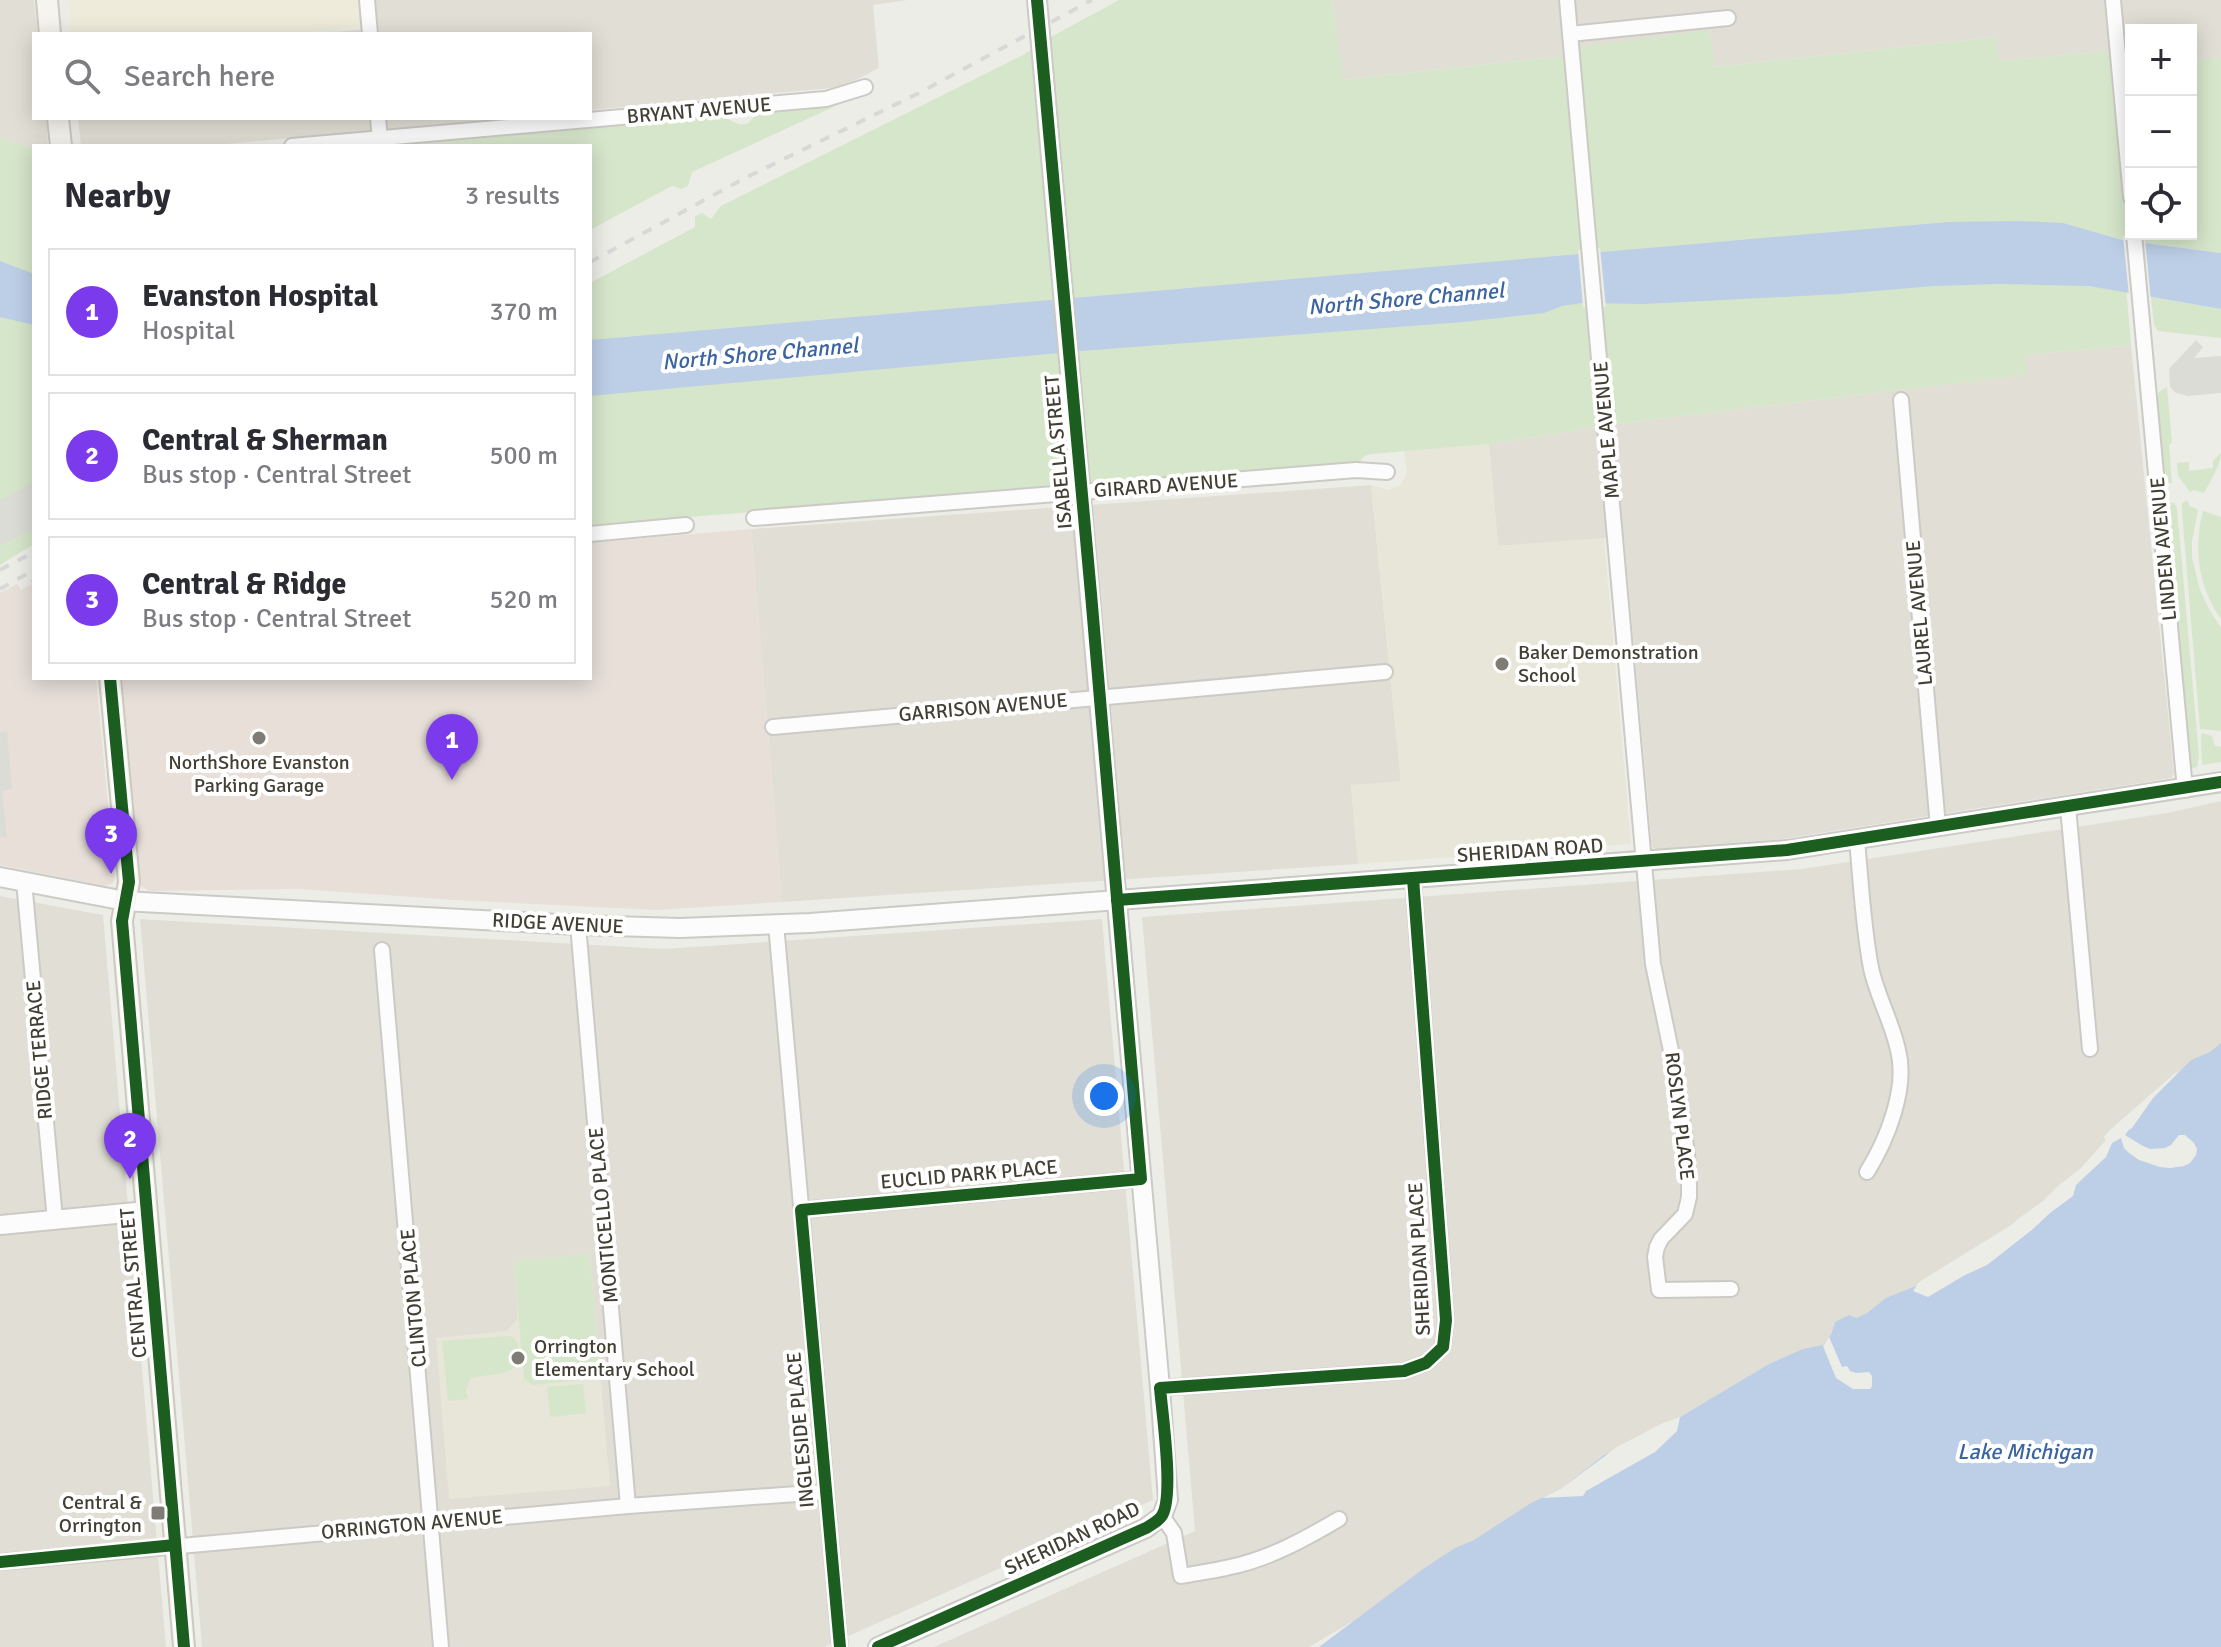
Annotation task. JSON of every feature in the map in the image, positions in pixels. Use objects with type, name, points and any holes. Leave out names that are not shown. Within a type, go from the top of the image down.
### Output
[{"type":"main road","points":[[47,0],[50,32]]},
{"type":"main road","points":[[58,120],[61,144]]},
{"type":"main road","name":"CENTRAL STREET","points":[[110,680],[129,882],[122,921],[184,1647]]},
{"type":"street","points":[[367,0],[370,32]]},
{"type":"street","name":"ISABELLA STREET","points":[[1037,0],[1117,900]]},
{"type":"street","name":"MAPLE AVENUE","points":[[1567,0],[1644,861]]},
{"type":"street","points":[[2113,0],[2128,168]]},
{"type":"street","points":[[1570,34],[1728,18]]},
{"type":"street","name":"BRYANT AVENUE","points":[[592,120],[826,99],[865,87]]},
{"type":"street","points":[[378,120],[380,139]]},
{"type":"street","name":"BRYANT AVENUE","points":[[317,144],[592,120]]},
{"type":"street","name":"LINDEN AVENUE","points":[[2134,240],[2185,790]]},
{"type":"street","name":"LAUREL AVENUE","points":[[1901,400],[1938,827]]},
{"type":"street","name":"GIRARD AVENUE","points":[[754,518],[1356,470],[1387,472]]},
{"type":"street","points":[[592,534],[686,525]]},
{"type":"street","name":"GARRISON AVENUE","points":[[773,727],[1385,672]]},
{"type":"street","name":"SHERIDAN ROAD","points":[[878,1647],[1146,1528],[1162,1516],[1168,1500],[1117,900],[1787,850],[2221,782]]},
{"type":"street","points":[[2068,807],[2090,1049]]},
{"type":"street","points":[[1857,840],[1864,928],[1882,1006],[1898,1047],[1900,1070],[1887,1132],[1867,1172]]},
{"type":"street","name":"ROSLYN PLACE","points":[[1644,861],[1653,964],[1676,1075],[1689,1185],[1685,1214],[1657,1247],[1655,1257],[1659,1290],[1731,1289]]},
{"type":"street","name":"RIDGE AVENUE","points":[[0,877],[125,901],[680,928],[1117,900]]},
{"type":"street","name":"SHERIDAN PLACE","points":[[1160,1388],[1404,1371],[1426,1363],[1443,1347],[1446,1320],[1413,878]]},
{"type":"street","name":"RIDGE TERRACE","points":[[24,881],[55,1220]]},
{"type":"street","name":"INGLESIDE PLACE","points":[[776,924],[840,1647]]},
{"type":"street","name":"MONTICELLO PLACE","points":[[578,925],[628,1506]]},
{"type":"street","name":"CLINTON PLACE","points":[[382,950],[441,1647]]},
{"type":"street","name":"EUCLID PARK PLACE","points":[[801,1210],[1141,1179]]},
{"type":"street","points":[[0,1225],[147,1211]]},
{"type":"street","name":"ORRINGTON AVENUE","points":[[0,1562],[628,1506],[825,1492]]},
{"type":"street","points":[[1162,1516],[1174,1533],[1181,1576],[1233,1567],[1263,1557],[1303,1541],[1339,1519]]},
{"type":"shaded area","points":[[0,0],[34,0],[38,32],[32,32],[32,120],[46,120],[48,144],[32,144],[32,147],[0,138]]},
{"type":"shaded area","points":[[68,0],[364,0],[366,26],[309,32],[71,32]]},
{"type":"shaded area","points":[[375,0],[908,0],[873,5],[879,68],[843,87],[592,110],[592,32],[335,32],[378,28]]},
{"type":"shaded area","points":[[1332,0],[2221,0],[2221,58],[2197,60],[2197,24],[2125,24],[2125,67],[2112,68],[2110,51],[1998,61],[1995,37],[1714,67],[1710,31],[1580,48],[1581,54],[1342,80]]},
{"type":"shaded area","points":[[78,120],[485,120],[227,144],[81,144]]},
{"type":"shaded area","points":[[2196,340],[2203,347],[2194,358],[2221,356],[2221,393],[2188,396],[2176,393],[2170,387],[2169,369]]},
{"type":"shaded area","points":[[2131,345],[2174,773],[2172,778],[1782,839],[1652,847],[1624,537],[1498,546],[1489,444],[1624,423],[2025,375],[2024,355]]},
{"type":"shaded area","name":"Baker Demonstration School","points":[[1489,444],[1498,546],[1604,538],[1631,844],[1358,864],[1351,785],[1401,781],[1371,485],[1388,490],[1400,486],[1407,473],[1404,451]]},
{"type":"shaded area","points":[[32,483],[32,529],[0,546],[0,500]]},
{"type":"shaded area","points":[[1371,485],[1401,782],[1351,785],[1358,864],[782,902],[751,529]]},
{"type":"shaded area","points":[[751,529],[782,902],[656,910],[300,889],[149,891],[141,886],[122,680],[592,680],[592,543]]},
{"type":"shaded area","points":[[17,584],[21,590],[32,584],[32,680],[96,680],[115,878],[112,884],[105,886],[0,865],[0,593]]},
{"type":"shaded area","points":[[7,731],[12,789],[2,791],[7,838],[0,837],[0,732]]},
{"type":"shaded area","points":[[2221,801],[2221,1052],[2174,1074],[2110,1130],[2104,1137],[2107,1145],[2045,1216],[1309,1647],[934,1647],[1195,1531],[1142,917],[1802,869],[2167,813]]},
{"type":"shaded area","points":[[0,896],[103,915],[166,1647],[0,1647]]},
{"type":"shaded area","points":[[140,919],[664,949],[1102,919],[1153,1500],[824,1647],[202,1647]]},
{"type":"shaded area","name":"Orrington Elementary School","points":[[590,1254],[610,1486],[449,1499],[436,1338],[507,1331],[518,1318],[514,1261]]},
{"type":"green space","points":[[1119,0],[1332,0],[1343,80],[1581,54],[1580,47],[1710,30],[1715,67],[1996,37],[1999,61],[2110,51],[2112,68],[2125,67],[2125,240],[2197,240],[2197,60],[2221,58],[2221,253],[2122,240],[2131,345],[2025,355],[2026,375],[1624,423],[1489,444],[1371,454],[1358,463],[592,525],[592,282],[695,227],[695,216],[702,213],[711,219],[721,206],[1023,55]]},
{"type":"green space","points":[[840,104],[692,172],[688,186],[681,189],[672,186],[592,229],[592,144],[419,144],[723,116],[746,124],[757,112]]},
{"type":"green space","points":[[0,138],[32,147],[32,545],[0,565]]},
{"type":"green space","points":[[2151,297],[2221,309],[2221,338],[2158,331],[2154,325]]},
{"type":"green space","points":[[2167,387],[2172,483],[2164,483],[2157,400],[2159,392]]},
{"type":"green space","points":[[2221,453],[2204,493],[2190,492],[2178,476],[2177,463],[2189,462],[2189,471],[2213,468],[2213,461]]},
{"type":"green space","points":[[2187,500],[2190,506],[2198,510],[2192,558],[2200,590],[2221,628],[2221,731],[2200,729],[2182,512],[2182,503]]},
{"type":"green space","points":[[2166,503],[2174,503],[2177,508],[2199,756],[2197,767],[2190,769]]},
{"type":"green space","points":[[2203,511],[2221,517],[2221,619],[2207,594],[2200,567],[2198,539]]},
{"type":"green space","points":[[2203,733],[2212,736],[2215,746],[2221,747],[2221,762],[2202,765]]},
{"type":"green space","points":[[590,1254],[600,1378],[533,1385],[524,1379],[514,1261]]},
{"type":"green space","points":[[511,1336],[519,1347],[514,1368],[470,1379],[466,1390],[468,1399],[448,1401],[442,1341]]},
{"type":"green space","points":[[583,1384],[586,1413],[550,1417],[547,1387]]},
{"type":"water","name":"North Shore Channel","points":[[1948,222],[2063,223],[2122,240],[2221,253],[2221,309],[2089,286],[2000,284],[1644,304],[1582,303],[1544,313],[1463,322],[1081,351],[592,396],[592,340]]},
{"type":"water","points":[[0,261],[32,273],[32,325],[0,317]]},
{"type":"water","name":"Lake Michigan","points":[[2221,1043],[2221,1647],[1319,1647],[1423,1569],[1531,1503],[1562,1488],[1604,1455],[1667,1425],[1769,1364],[1803,1349],[1823,1345],[1831,1335],[1835,1322],[1849,1315],[1857,1318],[1867,1313],[1886,1298],[1921,1284],[2015,1228],[2132,1128],[2153,1098],[2191,1060],[2210,1052]]},
{"type":"pier","points":[[2123,236],[2125,240],[2145,240],[2151,301],[2129,296]]},
{"type":"pier","points":[[1600,248],[1606,307],[1583,307],[1578,250]]},
{"type":"pier","points":[[2132,1121],[2125,1135],[2141,1145],[2150,1149],[2165,1148],[2179,1135],[2185,1135],[2194,1143],[2196,1155],[2184,1166],[2160,1167],[2129,1153],[2121,1138],[2112,1143],[2106,1157],[2076,1185],[2073,1196],[1987,1265],[1928,1297],[1913,1291],[1919,1282],[2013,1224],[2043,1201],[2081,1168],[2107,1139]]},
{"type":"pier","points":[[1829,1337],[1842,1367],[1847,1366],[1856,1373],[1869,1372],[1872,1376],[1870,1389],[1853,1389],[1836,1378],[1823,1346]]},
{"type":"pier","points":[[1680,1417],[1677,1431],[1655,1452],[1586,1491],[1583,1496],[1542,1498],[1562,1488],[1617,1447]]},
{"type":"railway","points":[[592,261],[747,177],[917,94],[1092,0]]},
{"type":"railway","points":[[0,570],[32,553]]},
{"type":"railway","points":[[0,589],[32,571]]},
{"type":"cycle path","points":[[840,1647],[801,1210],[1141,1179],[1037,0]]},
{"type":"cycle path","points":[[110,680],[129,882],[122,921],[184,1647]]},
{"type":"cycle path","points":[[1117,900],[1787,850],[2221,782]]},
{"type":"cycle path","points":[[878,1647],[1158,1520],[1165,1508],[1167,1493],[1160,1388],[1404,1371],[1426,1363],[1443,1347],[1446,1320],[1413,878]]},
{"type":"cycle path","points":[[0,1562],[175,1545]]},
{"type":"place","name":"Baker Demonstration School","points":[[1502,664]]},
{"type":"place","name":"NorthShore Evanston Parking Garage","points":[[259,738]]},
{"type":"place","name":"Evanston Hospital","points":[[452,780]]},
{"type":"place","name":"Central & Ridge","points":[[111,874]]},
{"type":"place","name":"Central & Sherman","points":[[130,1179]]},
{"type":"place","name":"Orrington Elementary School","points":[[518,1358]]},
{"type":"place","name":"Central & Orrington","points":[[158,1513]]}]
